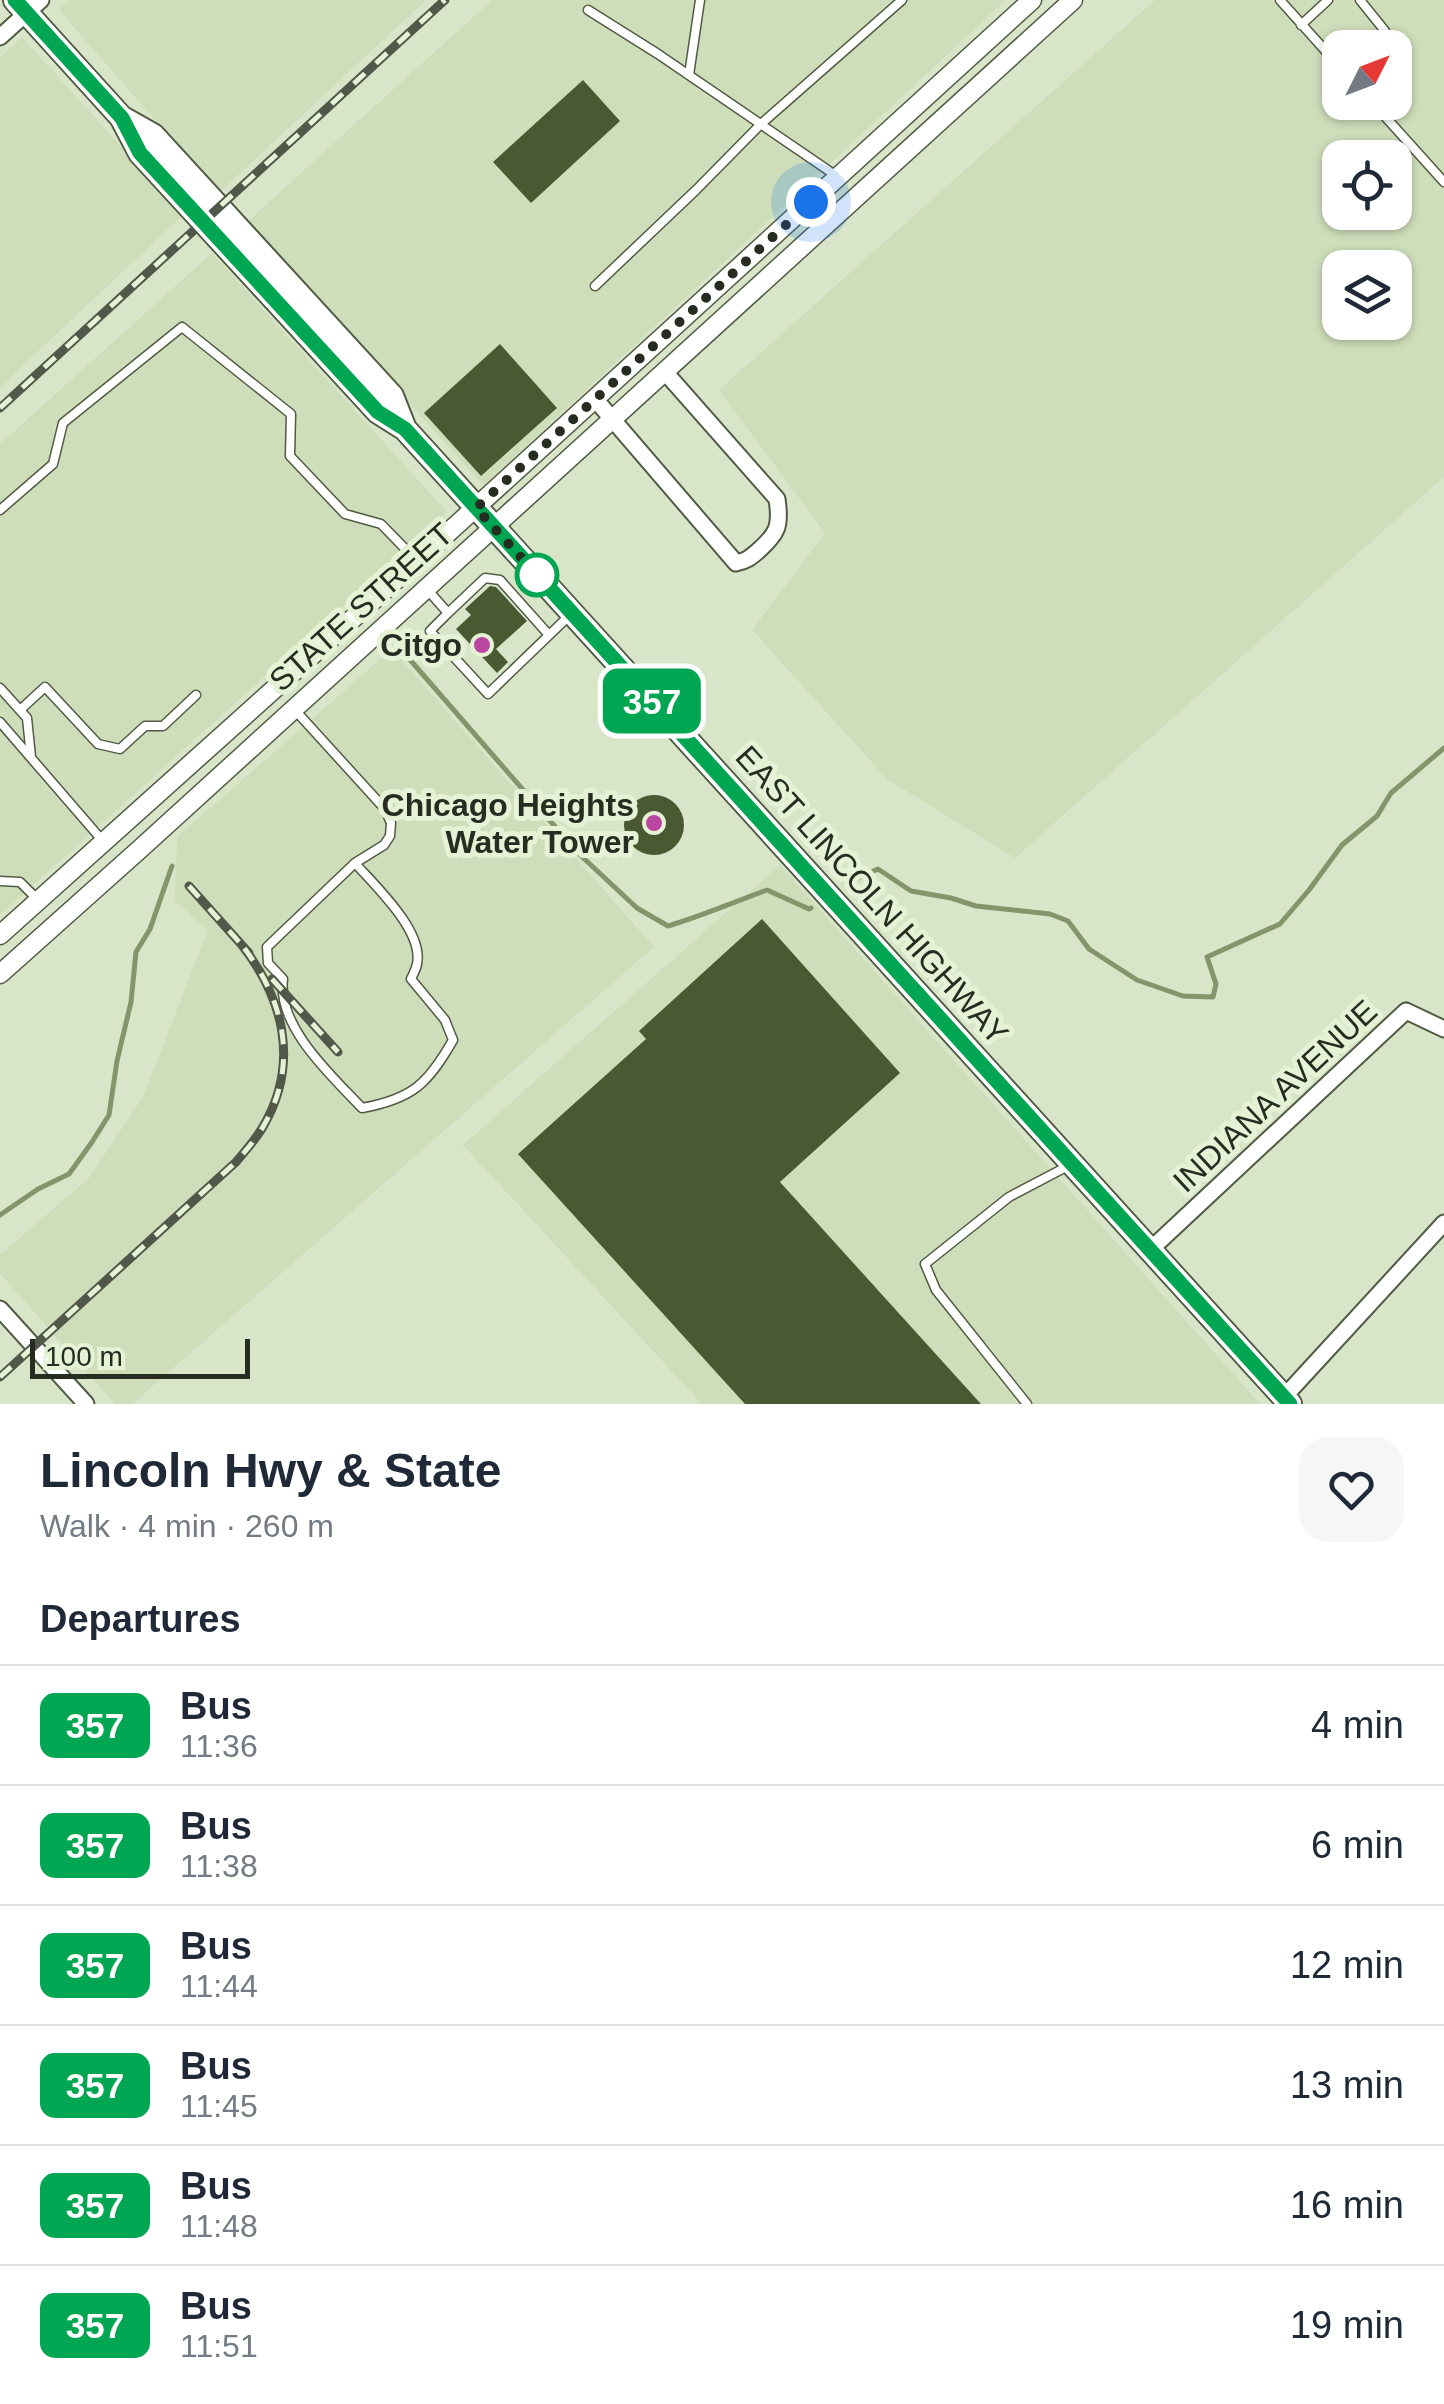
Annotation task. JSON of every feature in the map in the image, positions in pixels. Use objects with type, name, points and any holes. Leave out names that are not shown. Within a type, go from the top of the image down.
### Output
[{"type":"main road","name":"EAST LINCOLN HIGHWAY","points":[[28,4],[122,118],[140,153],[378,412],[405,429],[1287,1400]]},
{"type":"street","name":"STATE STREET","points":[[0,936],[1032,0]]},
{"type":"street","name":"STATE STREET","points":[[0,974],[1073,0]]},
{"type":"street","points":[[0,38],[28,4]]},
{"type":"street","points":[[595,399],[736,563],[747,561],[775,536],[780,518],[776,499],[665,372]]},
{"type":"street","name":"INDIANA AVENUE","points":[[1150,1250],[1406,1011],[1444,1029]]},
{"type":"street","points":[[1287,1400],[1444,1223]]},
{"type":"street","points":[[0,1308],[86,1404]]},
{"type":"lane","points":[[689,75],[700,0]]},
{"type":"lane","points":[[595,286],[760,124],[902,0]]},
{"type":"lane","points":[[1280,0],[1322,48]]},
{"type":"lane","points":[[1301,25],[1328,0]]},
{"type":"lane","points":[[1360,0],[1384,30]]},
{"type":"lane","points":[[588,10],[838,177]]},
{"type":"lane","points":[[1388,120],[1444,182]]},
{"type":"lane","points":[[0,510],[54,464],[63,423],[182,327],[291,414],[290,456],[345,514],[381,524],[417,561]]},
{"type":"lane","points":[[500,580],[522,558]]},
{"type":"lane","points":[[549,635],[500,580],[485,578],[430,631],[488,694],[572,613]]},
{"type":"lane","points":[[426,588],[448,613]]},
{"type":"lane","points":[[20,710],[45,687],[98,744],[120,749],[145,726],[163,726],[196,695]]},
{"type":"lane","points":[[0,688],[27,718],[31,757]]},
{"type":"lane","points":[[294,709],[385,809],[391,823],[384,845],[355,863],[267,947],[268,964],[283,979],[283,1003],[291,1022],[362,1108],[391,1103],[410,1093],[435,1071],[452,1040],[445,1020],[411,979],[418,962],[402,918],[355,863]]},
{"type":"lane","points":[[0,722],[104,842]]},
{"type":"lane","points":[[0,880],[20,882],[38,901]]},
{"type":"lane","points":[[1027,1404],[936,1290],[925,1264],[1009,1197],[1072,1164]]},
{"type":"shaded area","points":[[69,0],[426,0],[219,193],[59,10]]},
{"type":"shaded area","points":[[492,0],[1006,0],[483,486],[248,221]]},
{"type":"shaded area","points":[[1155,0],[1444,0],[1444,477],[1015,858],[887,779],[752,630],[825,533],[719,390]]},
{"type":"shaded area","points":[[22,37],[183,215],[0,387],[0,57]]},
{"type":"shaded area","points":[[212,253],[447,512],[0,915],[0,444]]},
{"type":"shaded area","points":[[392,649],[654,947],[132,1404],[115,1404],[0,1273],[0,1255],[89,1178],[143,1097],[208,930],[175,901],[177,837]]},
{"type":"shaded area","points":[[780,865],[1260,1404],[702,1404],[463,1145]]},
{"type":"building","points":[[583,80],[620,121],[531,203],[493,162]]},
{"type":"building","points":[[500,344],[557,408],[481,476],[424,413]]},
{"type":"building","name":"Citgo","points":[[490,586],[496,587],[527,621],[496,649],[508,662],[497,673],[456,629],[471,615],[465,609]]},
{"type":"building","name":"Chicago Heights Water Tower","points":[[654,795],[675,804],[684,825],[675,846],[654,855],[633,846],[624,825],[633,804]]},
{"type":"building","points":[[762,919],[900,1073],[780,1182],[981,1404],[745,1404],[518,1154],[646,1039],[639,1031]]},
{"type":"waterway","points":[[403,656],[578,853],[637,908],[668,926],[767,890],[811,908]]},
{"type":"waterway","points":[[847,883],[878,869],[911,891],[976,906],[1050,914],[1068,921],[1089,949],[1137,980],[1183,996],[1213,997],[1216,984],[1207,957],[1280,924],[1342,845],[1377,816],[1391,793],[1444,748]]},
{"type":"waterway","points":[[0,1215],[69,1174],[109,1115],[131,1002],[136,952],[150,929],[172,866]]},
{"type":"railway","points":[[0,408],[445,0]]},
{"type":"railway","points":[[189,886],[249,953]]},
{"type":"railway","points":[[0,1377],[236,1162],[264,1125],[282,1078],[282,1031],[267,986],[241,944]]},
{"type":"railway","points":[[272,979],[338,1052]]},
{"type":"bus line","name":"357","points":[[15,0],[122,118],[140,153],[378,412],[405,429],[1290,1404]]},
{"type":"place","name":"Citgo","points":[[482,645]]},
{"type":"place","name":"Chicago Heights Water Tower","points":[[654,823]]},
{"type":"route","points":[[537,575],[547,586],[476,508],[811,202]]}]
